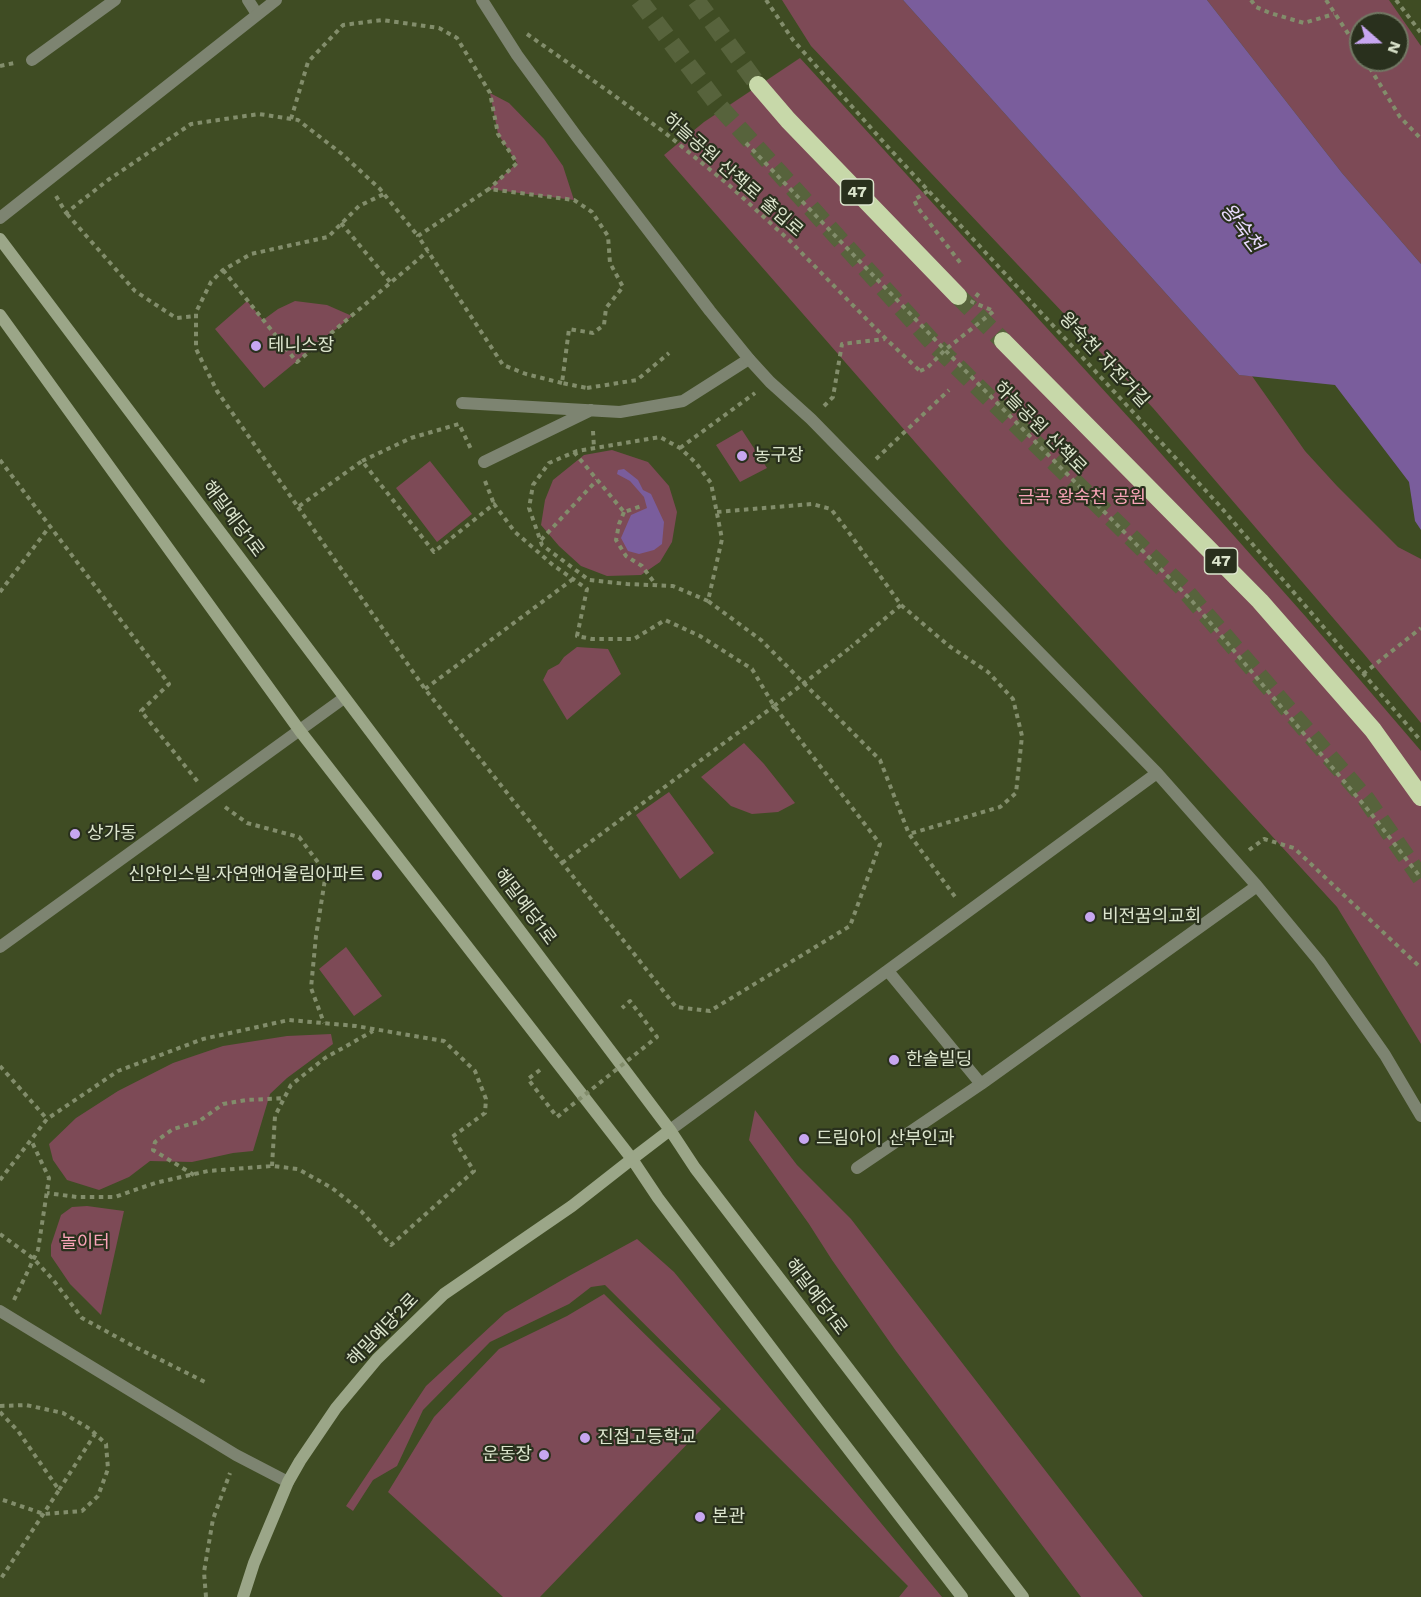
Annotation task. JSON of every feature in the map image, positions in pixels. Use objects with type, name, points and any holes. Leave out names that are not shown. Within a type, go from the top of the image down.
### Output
[{"type":"highway","name":"47","points":[[758,85],[788,120],[958,296]]},
{"type":"highway","name":"47","points":[[1003,341],[1260,601],[1373,730],[1421,797]]},
{"type":"street","points":[[32,60],[115,0]]},
{"type":"street","points":[[248,0],[257,14]]},
{"type":"street","points":[[0,218],[276,0]]},
{"type":"street","points":[[482,0],[517,55],[710,311],[749,359],[770,382],[811,419],[1157,773],[1235,860],[1325,971],[1384,1055],[1421,1116]]},
{"type":"street","name":"해밀예당1로","points":[[0,239],[670,1130],[695,1168],[1023,1597]]},
{"type":"street","points":[[0,315],[300,731],[632,1159],[658,1198],[962,1597]]},
{"type":"street","points":[[462,402],[620,412],[684,401],[749,359]]},
{"type":"street","points":[[480,464],[591,410]]},
{"type":"street","points":[[0,947],[344,698]]},
{"type":"street","points":[[670,1130],[1157,773]]},
{"type":"street","points":[[857,1168],[981,1084],[1257,886]]},
{"type":"street","points":[[888,971],[981,1084]]},
{"type":"street","name":"해밀예당2로","points":[[243,1597],[254,1563],[288,1482],[336,1408],[377,1359],[444,1294],[572,1206],[670,1130]]},
{"type":"street","points":[[3,1313],[236,1455],[288,1482]]},
{"type":"path","name":"왕숙천 자전거길","points":[[766,0],[793,40],[928,191],[1219,505],[1421,741]]},
{"type":"path","points":[[1251,0],[1256,7],[1304,23],[1334,14]]},
{"type":"path","points":[[1326,0],[1349,36]]},
{"type":"path","points":[[1396,0],[1421,33]]},
{"type":"path","points":[[291,119],[308,63],[343,25],[382,20],[439,28],[457,38],[490,93],[498,134],[517,163],[489,189],[417,236]]},
{"type":"path","name":"하늘공원 산책로 출입로","points":[[548,48],[664,132],[730,186],[790,241],[920,371],[927,368],[945,350]]},
{"type":"path","points":[[1372,72],[1400,117],[1421,139]]},
{"type":"path","points":[[66,213],[108,180],[191,124],[259,114],[298,120],[342,154],[384,194],[428,251],[503,365],[526,374],[587,388]]},
{"type":"path","name":"하늘공원 산책로","points":[[746,143],[945,350],[1192,601],[1369,811],[1421,878]]},
{"type":"path","points":[[48,181],[66,213],[135,291],[176,318],[196,316]]},
{"type":"path","points":[[489,189],[574,200],[592,212],[608,236],[610,263],[623,287],[606,308],[604,325],[593,333],[569,329],[562,383]]},
{"type":"path","points":[[928,191],[914,200],[967,272]]},
{"type":"path","points":[[298,507],[362,461],[411,438],[459,424],[480,464],[494,504],[515,532],[552,565],[587,589],[577,636],[592,639],[634,639],[665,620],[700,636],[752,669],[774,706],[880,844],[850,926],[710,1011],[676,1007],[425,689],[217,391],[196,349],[196,312],[211,282],[223,270],[251,254],[328,237],[358,206],[384,194]]},
{"type":"path","points":[[341,223],[391,283]]},
{"type":"path","points":[[223,270],[297,362],[428,251]]},
{"type":"path","points":[[945,350],[994,311],[972,302],[981,290]]},
{"type":"path","points":[[833,397],[842,344],[886,339]]},
{"type":"path","points":[[680,448],[770,382]]},
{"type":"path","points":[[862,472],[949,390]]},
{"type":"path","points":[[708,601],[722,539],[711,483],[696,463],[680,448],[660,437],[574,452],[549,463],[533,485],[529,508],[542,545],[589,580],[673,586],[708,601],[761,640],[880,760],[909,834],[967,913]]},
{"type":"path","points":[[574,452],[624,512]]},
{"type":"path","points":[[0,460],[169,684],[141,711],[209,795],[247,823],[299,837],[326,873],[311,988],[324,1023]]},
{"type":"path","points":[[362,461],[434,552],[494,504]]},
{"type":"path","points":[[541,540],[597,480]]},
{"type":"path","points":[[717,512],[812,504],[831,509],[901,605],[949,646],[988,672],[1013,699],[1022,736],[1017,793],[1000,807],[909,834]]},
{"type":"path","points":[[641,506],[624,512],[616,540],[626,556],[642,566],[656,585]]},
{"type":"path","points":[[0,592],[50,526]]},
{"type":"path","points":[[425,689],[573,579]]},
{"type":"path","points":[[562,863],[774,706],[901,605]]},
{"type":"path","points":[[1363,674],[1421,628]]},
{"type":"path","points":[[1235,860],[1264,839],[1294,848],[1421,968]]},
{"type":"path","points":[[540,1070],[528,1079],[557,1117],[657,1037],[630,1001],[622,1008]]},
{"type":"path","points":[[0,1180],[47,1119],[118,1071],[203,1039],[289,1020],[356,1026],[444,1041],[475,1071],[486,1099],[485,1113],[452,1137],[474,1171],[391,1245],[362,1211],[332,1188],[298,1169],[272,1166],[208,1171],[155,1183],[115,1197],[77,1197],[47,1193]]},
{"type":"path","points":[[272,1166],[275,1116],[291,1085],[325,1058],[373,1030]]},
{"type":"path","points":[[0,1066],[47,1119]]},
{"type":"path","points":[[194,1175],[153,1150],[154,1142],[173,1130],[198,1122],[223,1104],[284,1098]]},
{"type":"path","points":[[3,1313],[38,1250],[49,1178],[31,1140]]},
{"type":"path","points":[[0,1234],[34,1259],[82,1318],[207,1383]]},
{"type":"path","points":[[0,1407],[26,1404],[63,1413],[90,1429],[106,1444],[108,1469],[98,1496],[82,1511],[44,1514],[0,1498]]},
{"type":"path","points":[[0,1412],[18,1431],[59,1490]]},
{"type":"path","points":[[0,1580],[95,1434]]},
{"type":"path","points":[[206,1597],[204,1572],[213,1519],[236,1455]]},
{"type":"green space","points":[[782,0],[903,0],[1239,375],[1252,376],[1305,451],[1337,486],[1398,547],[1421,559],[1421,723],[1153,408],[811,46]]},
{"type":"green space","points":[[1207,0],[1389,0],[1397,12],[1349,12],[1349,72],[1409,72],[1409,29],[1421,46],[1421,264],[1342,173]]},
{"type":"green space","name":"금곡 왕숙천 공원","points":[[800,58],[1141,431],[1421,751],[1421,1044],[1337,907],[1005,545],[664,155],[704,122]]},
{"type":"green space","points":[[490,93],[509,103],[544,139],[563,166],[574,200],[489,189],[517,163],[498,134]]},
{"type":"green space","points":[[247,301],[263,320],[278,309],[295,301],[327,305],[352,316],[264,388],[215,329]]},
{"type":"green space","name":"농구장","points":[[742,430],[767,468],[740,482],[716,445]]},
{"type":"green space","points":[[612,450],[648,462],[669,486],[677,512],[672,542],[660,562],[641,575],[607,576],[581,566],[541,525],[545,500],[553,480],[584,455]]},
{"type":"green space","points":[[430,461],[472,514],[437,542],[396,488]]},
{"type":"green space","points":[[577,647],[608,649],[621,674],[567,720],[543,680],[548,670],[559,664]]},
{"type":"green space","points":[[744,743],[795,803],[778,812],[752,814],[731,806],[701,777]]},
{"type":"green space","points":[[669,792],[714,853],[680,879],[636,815]]},
{"type":"green space","points":[[346,947],[382,996],[354,1016],[319,969]]},
{"type":"green space","points":[[331,1034],[333,1044],[287,1078],[270,1094],[253,1151],[192,1162],[150,1161],[129,1177],[99,1190],[67,1180],[53,1160],[49,1144],[76,1118],[118,1091],[173,1063],[223,1046],[287,1036]]},
{"type":"green space","points":[[755,1110],[797,1165],[851,1219],[1143,1597],[1081,1597],[896,1351],[749,1140]]},
{"type":"green space","name":"놀이터","points":[[87,1206],[124,1211],[101,1315],[70,1284],[51,1256],[51,1245],[61,1215],[72,1207]]},
{"type":"green space","points":[[637,1239],[674,1272],[942,1597],[899,1597],[908,1586],[605,1285],[591,1287],[569,1304],[490,1342],[423,1410],[397,1466],[373,1480],[353,1511],[346,1506],[426,1386],[505,1313]]},
{"type":"green space","name":"운동장","points":[[604,1294],[721,1409],[540,1597],[503,1597],[388,1492],[434,1417],[499,1349],[567,1316]]},
{"type":"water","name":"왕숙천","points":[[903,0],[1207,0],[1342,173],[1421,264],[1421,530],[1415,521],[1409,482],[1335,385],[1239,375]]},
{"type":"water","points":[[624,469],[638,480],[643,490],[651,494],[664,522],[662,544],[654,550],[639,554],[628,551],[621,538],[631,515],[647,508],[644,497],[630,481],[617,474],[618,470]]},
{"type":"tunnel","points":[[639,0],[719,106],[934,344],[1183,588],[1366,799],[1421,878]]},
{"type":"tunnel","points":[[696,0],[758,85]]},
{"type":"tunnel","points":[[958,296],[1003,341]]},
{"type":"place","name":"테니스장","points":[[256,346]]},
{"type":"place","name":"농구장","points":[[742,456]]},
{"type":"place","name":"상가동","points":[[75,834]]},
{"type":"place","name":"신안인스빌.자연앤어울림아파트","points":[[377,875]]},
{"type":"place","name":"비전꿈의교회","points":[[1090,917]]},
{"type":"place","name":"한솔빌딩","points":[[894,1060]]},
{"type":"place","name":"드림아이 산부인과","points":[[804,1139]]},
{"type":"place","name":"진접고등학교","points":[[585,1438]]},
{"type":"place","name":"운동장","points":[[544,1455]]},
{"type":"place","name":"본관","points":[[700,1517]]}]
